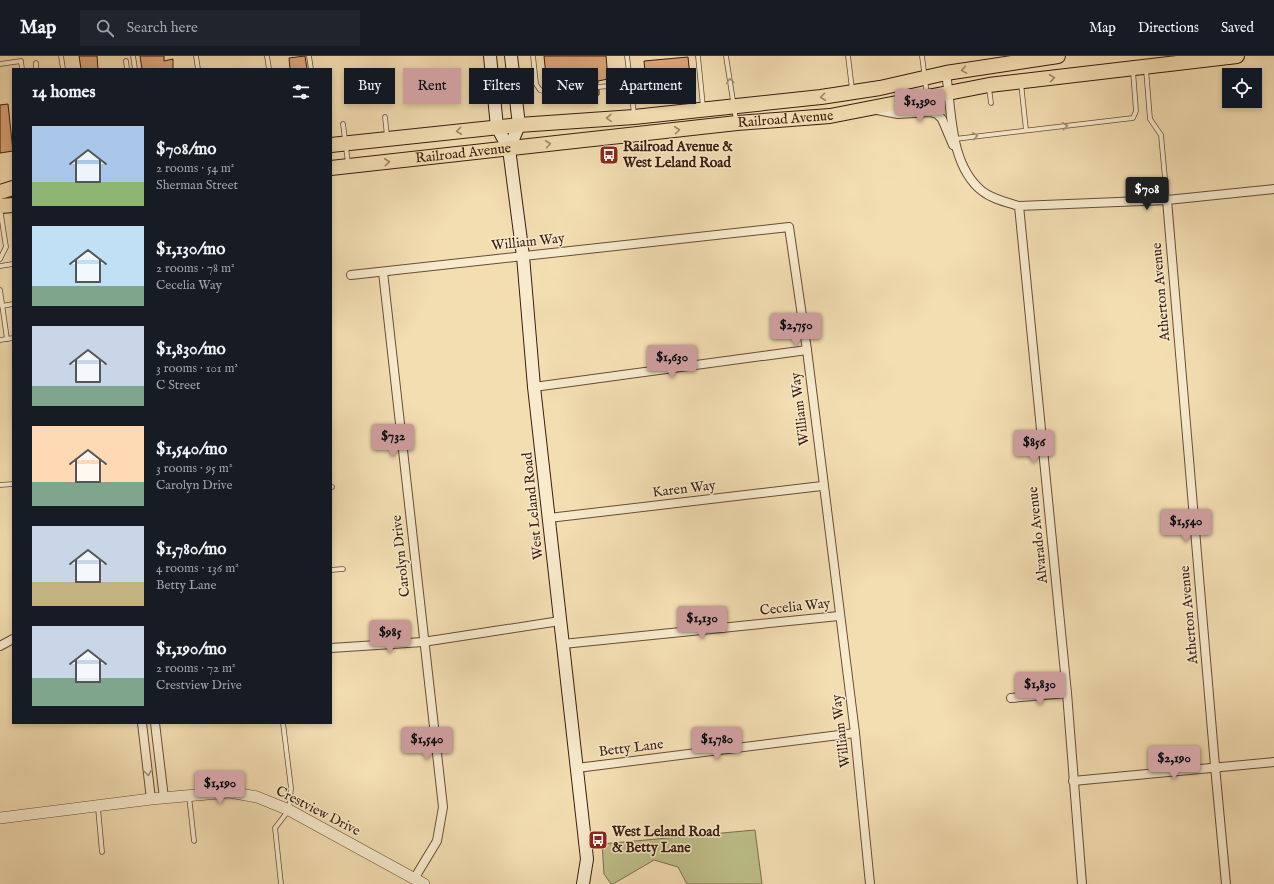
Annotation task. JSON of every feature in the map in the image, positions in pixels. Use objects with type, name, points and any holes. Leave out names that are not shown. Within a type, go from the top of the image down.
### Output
[{"type":"highway","name":"Railroad Avenue","points":[[332,145],[519,124],[634,117],[853,93],[946,73],[1055,56]]},
{"type":"highway","name":"Railroad Avenue","points":[[332,168],[736,123],[830,116],[989,85],[1237,56]]},
{"type":"highway","points":[[0,183],[12,181]]},
{"type":"highway","points":[[0,192],[12,188]]},
{"type":"highway","points":[[0,206],[12,205]]},
{"type":"main road","points":[[490,56],[497,127]]},
{"type":"main road","points":[[509,149],[519,124],[511,56]]},
{"type":"main road","name":"West Leland Road","points":[[497,127],[509,149],[523,256],[534,387],[587,859],[583,884]]},
{"type":"street","points":[[946,73],[959,157]]},
{"type":"street","points":[[869,108],[898,114],[930,112],[937,114],[942,119],[970,178],[982,191],[997,200],[1019,206],[1167,200],[1274,189]]},
{"type":"street","name":"Atherton Avenue","points":[[1167,200],[1214,766],[1226,884]]},
{"type":"street","name":"Alvarado Avenue","points":[[1019,206],[1067,693],[1082,884]]},
{"type":"street","name":"William Way","points":[[351,275],[789,227],[807,350],[822,486],[855,733],[870,884]]},
{"type":"street","name":"Carolyn Drive","points":[[383,272],[423,642],[443,807],[437,841],[419,881]]},
{"type":"street","points":[[534,387],[807,350]]},
{"type":"street","name":"Karen Way","points":[[549,518],[822,486]]},
{"type":"street","name":"Cecelia Way","points":[[563,644],[839,616]]},
{"type":"street","points":[[332,648],[423,642],[560,621]]},
{"type":"street","points":[[0,646],[12,640]]},
{"type":"street","points":[[1011,698],[1067,693]]},
{"type":"street","points":[[142,724],[151,799]]},
{"type":"street","points":[[155,724],[164,798]]},
{"type":"street","name":"Betty Lane","points":[[577,768],[855,733]]},
{"type":"street","points":[[1073,781],[1214,766],[1274,762]]},
{"type":"street","name":"Crestview Drive","points":[[0,818],[97,805],[230,792],[257,797],[290,810],[419,881]]},
{"type":"lane","points":[[61,56],[63,68]]},
{"type":"lane","points":[[133,56],[135,68]]},
{"type":"lane","points":[[196,56],[198,68]]},
{"type":"lane","points":[[267,56],[269,68]]},
{"type":"lane","points":[[309,56],[311,68]]},
{"type":"lane","points":[[533,56],[536,84],[542,91]]},
{"type":"lane","points":[[627,56],[628,68]]},
{"type":"lane","points":[[698,56],[704,109]]},
{"type":"lane","points":[[726,56],[736,123]]},
{"type":"lane","points":[[848,56],[853,93]]},
{"type":"lane","points":[[922,56],[927,96]]},
{"type":"lane","points":[[126,60],[127,68]]},
{"type":"lane","points":[[0,64],[21,61],[22,68]]},
{"type":"lane","points":[[36,63],[36,68]]},
{"type":"lane","points":[[955,139],[1133,118],[1136,111],[1139,68]]},
{"type":"lane","points":[[1139,68],[1150,119],[1161,135],[1167,200]]},
{"type":"lane","points":[[1021,82],[1026,130]]},
{"type":"lane","points":[[989,85],[991,103]]},
{"type":"lane","points":[[598,87],[606,86]]},
{"type":"lane","points":[[632,104],[634,117]]},
{"type":"lane","points":[[385,117],[387,139]]},
{"type":"lane","points":[[343,124],[348,166]]},
{"type":"lane","points":[[0,206],[6,247],[0,259]]},
{"type":"lane","points":[[0,266],[12,264]]},
{"type":"lane","points":[[0,290],[7,339]]},
{"type":"lane","points":[[2,306],[12,304]]},
{"type":"lane","points":[[0,340],[12,338]]},
{"type":"lane","points":[[0,485],[12,484]]},
{"type":"lane","points":[[332,570],[343,569]]},
{"type":"lane","points":[[281,884],[275,828],[290,810],[291,788],[283,724]]},
{"type":"lane","points":[[146,758],[159,756]]},
{"type":"lane","points":[[189,795],[194,841]]},
{"type":"lane","points":[[97,805],[102,852]]},
{"type":"green space","points":[[755,830],[762,884],[687,884],[678,867],[654,860],[613,884],[611,884],[604,874],[602,844]]},
{"type":"building","points":[[79,56],[97,56],[98,68],[81,68]]},
{"type":"building","points":[[140,56],[164,56],[164,61],[173,59],[173,68],[142,68]]},
{"type":"building","points":[[305,56],[307,68],[290,68],[289,58]]},
{"type":"building","points":[[544,56],[606,56],[606,79],[598,81],[598,68],[545,68]]},
{"type":"building","points":[[688,57],[689,68],[645,68],[644,61]]},
{"type":"building","points":[[8,104],[12,151],[0,153],[0,105]]},
{"type":"place","name":"Railroad Avenue & West Leland Road","points":[[609,155]]},
{"type":"place","name":"West Leland Road & Betty Lane","points":[[598,840]]}]
